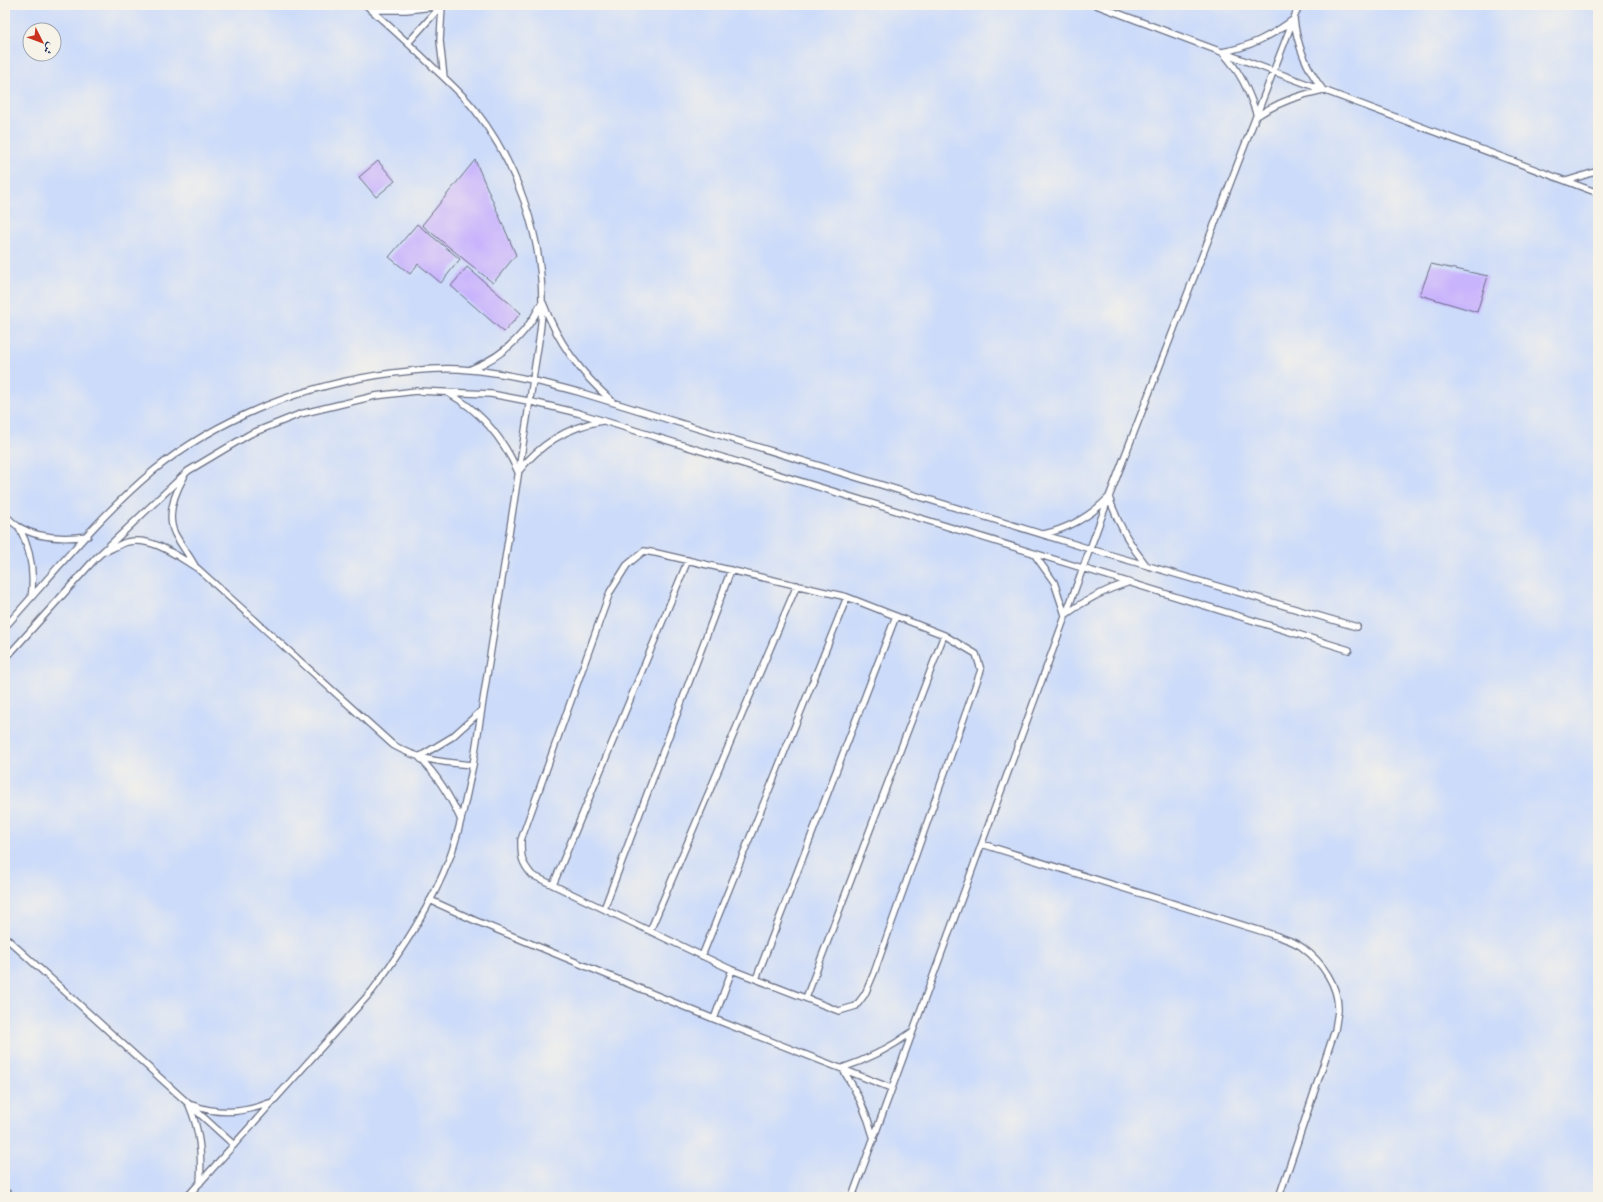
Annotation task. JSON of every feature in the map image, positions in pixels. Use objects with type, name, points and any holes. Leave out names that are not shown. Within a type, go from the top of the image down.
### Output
[{"type":"lane","points":[[187,1197],[372,991],[396,958],[430,900],[450,857],[461,820],[472,766],[528,401],[533,380],[542,318],[542,302],[537,250],[527,210],[515,175],[494,138],[475,109],[444,77],[366,5]]},
{"type":"lane","points":[[371,10],[406,10],[442,5]]},
{"type":"lane","points":[[408,43],[442,5]]},
{"type":"lane","points":[[442,5],[440,42],[444,77]]},
{"type":"lane","points":[[1096,5],[1598,193]]},
{"type":"lane","points":[[852,1197],[1109,496],[1299,5]]},
{"type":"lane","points":[[1222,52],[1258,42],[1294,20]]},
{"type":"lane","points":[[1294,20],[1295,32],[1303,58],[1323,90]]},
{"type":"lane","points":[[1222,52],[1230,60],[1244,81],[1257,116]]},
{"type":"lane","points":[[1257,116],[1270,107],[1285,101],[1323,90]]},
{"type":"lane","points":[[1566,181],[1598,171]]},
{"type":"lane","points":[[470,370],[490,361],[508,349],[528,327],[542,302]]},
{"type":"lane","points":[[542,302],[566,350],[588,378],[614,403]]},
{"type":"lane","points":[[5,627],[130,491],[155,470],[204,436],[231,420],[258,408],[313,389],[365,376],[423,369],[470,370],[533,380],[614,403],[1090,549],[1357,627]]},
{"type":"lane","points":[[5,659],[102,553],[188,471],[250,434],[300,414],[375,396],[416,391],[492,394],[528,401],[603,421],[1349,650]]},
{"type":"lane","points":[[446,391],[473,409],[495,431],[512,458],[518,472]]},
{"type":"lane","points":[[518,472],[534,454],[553,439],[577,427],[603,421]]},
{"type":"lane","points":[[188,471],[177,490],[173,502],[172,517],[174,532],[197,568]]},
{"type":"lane","points":[[1043,534],[1067,528],[1078,523],[1109,496]]},
{"type":"lane","points":[[1109,496],[1114,512],[1124,533],[1146,565]]},
{"type":"lane","points":[[5,515],[19,527],[41,535],[52,537],[88,536]]},
{"type":"lane","points":[[19,527],[32,562],[33,586],[31,599]]},
{"type":"lane","points":[[102,553],[128,542],[142,541],[154,544],[164,549],[197,568],[393,745],[419,758],[472,766]]},
{"type":"lane","points":[[644,551],[688,560],[846,597],[944,635],[976,654],[981,670],[874,973],[865,994],[856,1006],[839,1011],[732,970],[532,875],[524,865],[521,855],[521,840],[610,592],[626,565],[644,551]]},
{"type":"lane","points":[[1033,554],[1054,582],[1065,615]]},
{"type":"lane","points":[[553,885],[688,560]]},
{"type":"lane","points":[[604,909],[731,570]]},
{"type":"lane","points":[[1065,615],[1088,598],[1107,589],[1128,583]]},
{"type":"lane","points":[[650,931],[798,586]]},
{"type":"lane","points":[[702,956],[846,597]]},
{"type":"lane","points":[[756,979],[896,616]]},
{"type":"lane","points":[[806,998],[944,635]]},
{"type":"lane","points":[[419,758],[452,736],[481,711]]},
{"type":"lane","points":[[419,758],[439,779],[447,791],[461,820]]},
{"type":"lane","points":[[982,844],[1277,936],[1302,947],[1318,962],[1328,975],[1336,992],[1338,1010],[1335,1030],[1279,1197]]},
{"type":"lane","points":[[430,900],[476,921],[714,1019],[891,1088]]},
{"type":"lane","points":[[5,937],[234,1145]]},
{"type":"lane","points":[[714,1019],[732,970]]},
{"type":"lane","points":[[842,1068],[873,1056],[896,1044],[912,1032]]},
{"type":"lane","points":[[842,1068],[865,1110],[874,1140]]},
{"type":"lane","points":[[188,1103],[210,1110],[234,1112],[271,1103]]},
{"type":"lane","points":[[188,1103],[198,1130],[201,1156],[200,1183]]},
{"type":"lane","points":[[5,1191],[12,1197]]},
{"type":"shaded area","points":[[5,5],[1598,5],[1598,1197],[5,1197]]},
{"type":"building","points":[[475,160],[516,255],[493,283],[422,225]]},
{"type":"building","points":[[378,161],[395,181],[376,197],[359,177]]},
{"type":"building","points":[[417,224],[460,259],[441,283],[418,264],[410,274],[389,257]]},
{"type":"building","points":[[1431,264],[1488,276],[1477,312],[1420,295]]},
{"type":"building","points":[[467,267],[521,313],[504,332],[451,286]]}]
